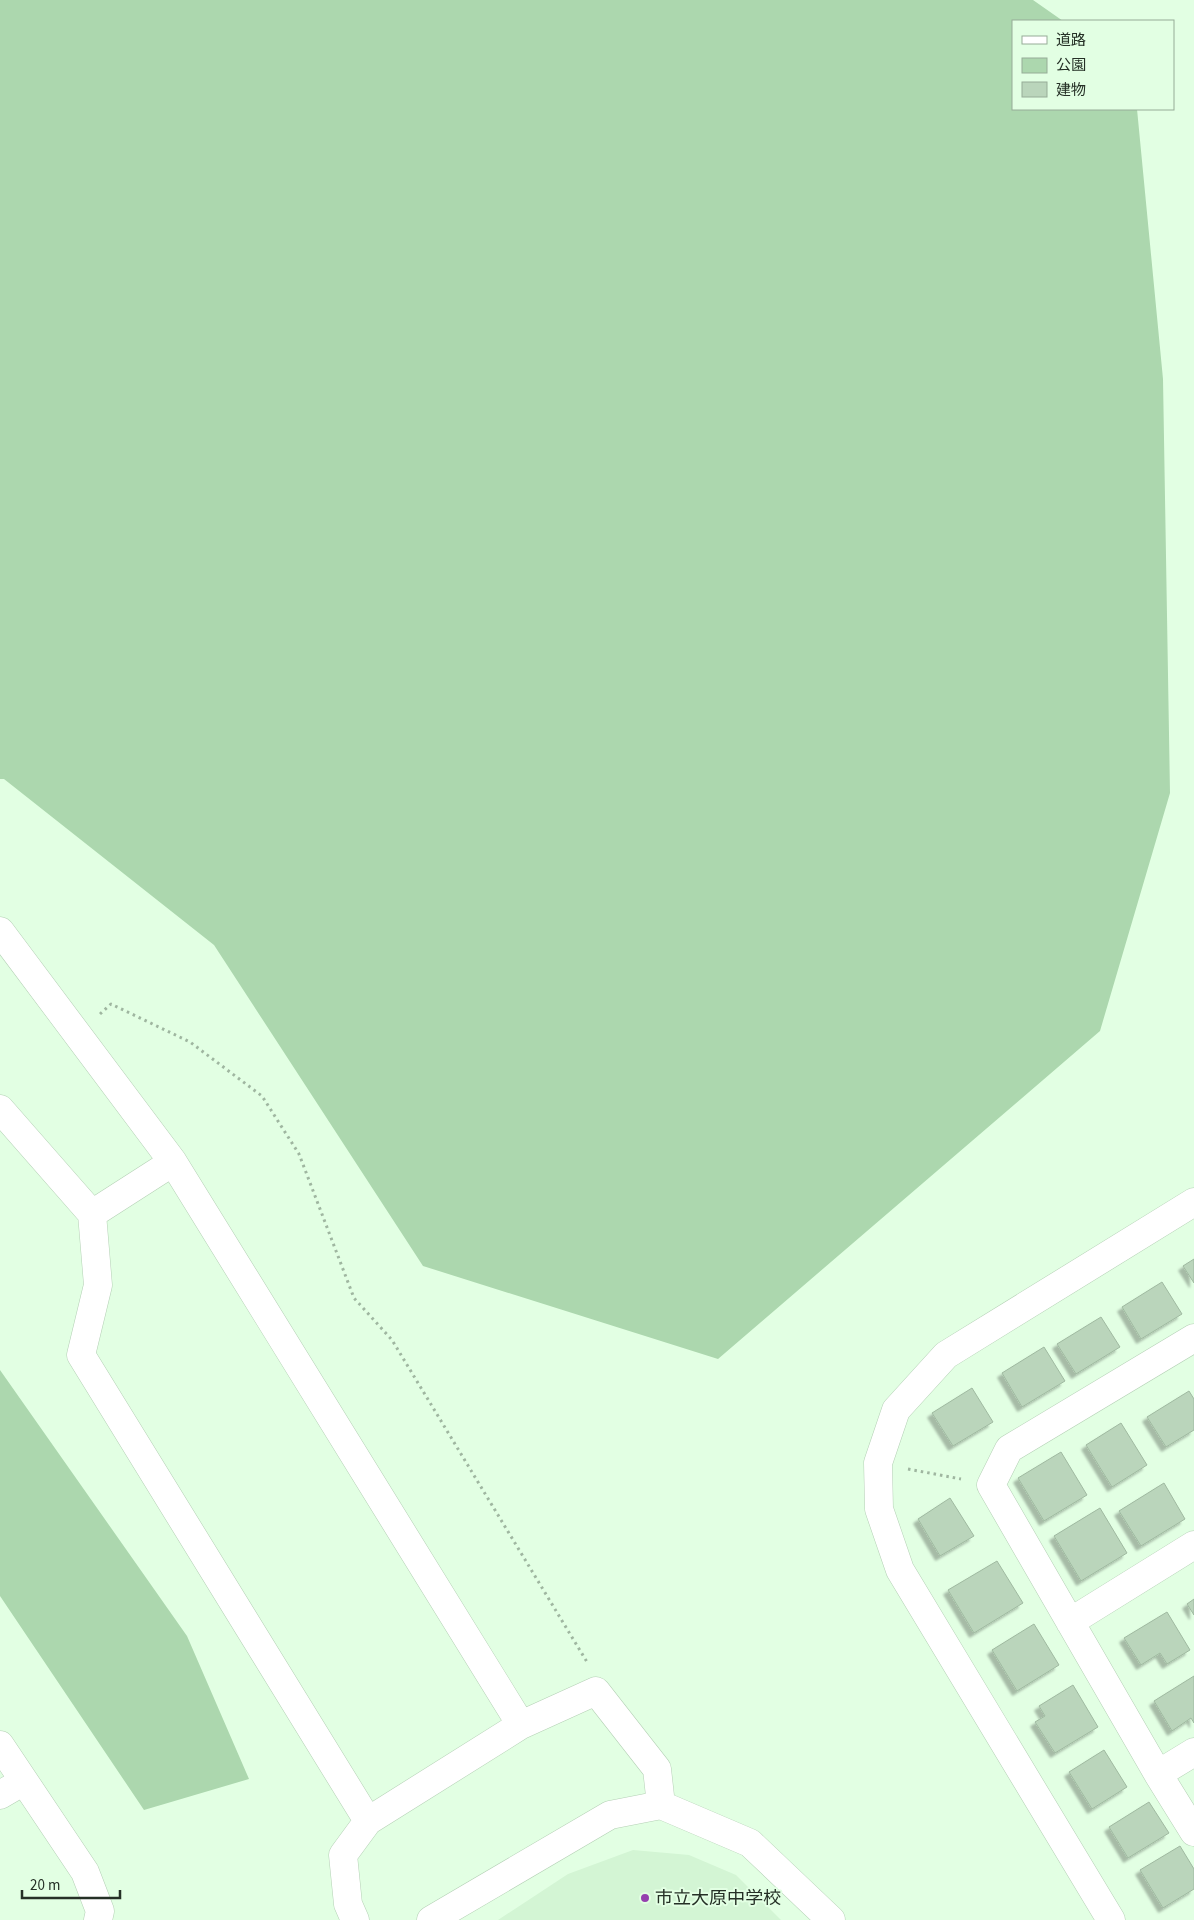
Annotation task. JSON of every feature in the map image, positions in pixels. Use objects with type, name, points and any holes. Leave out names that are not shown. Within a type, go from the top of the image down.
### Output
[{"type":"street","points":[[0,931],[173,1162],[521,1725]]},
{"type":"street","points":[[0,1109],[92,1214],[98,1285],[82,1355],[368,1821]]},
{"type":"street","points":[[92,1214],[173,1162]]},
{"type":"street","points":[[1111,1920],[900,1570],[879,1509],[878,1463],[896,1410],[946,1355],[1194,1202]]},
{"type":"street","points":[[1194,1338],[1009,1449],[991,1485],[1158,1774],[1194,1832]]},
{"type":"street","points":[[1070,1622],[1194,1545]]},
{"type":"street","points":[[355,1920],[348,1904],[343,1854],[368,1821],[521,1725],[596,1691],[657,1769],[661,1805]]},
{"type":"street","points":[[0,1745],[85,1872],[100,1911],[98,1920]]},
{"type":"street","points":[[1158,1774],[1194,1752]]},
{"type":"street","points":[[0,1795],[24,1781]]},
{"type":"street","points":[[432,1920],[610,1815],[661,1805],[750,1843],[831,1920]]},
{"type":"path","points":[[78,1036],[111,1004],[190,1042],[262,1096],[299,1154],[354,1298],[392,1340],[589,1666],[596,1691]]},
{"type":"path","points":[[878,1463],[991,1485]]},
{"type":"shaded area","name":"市立大原中学校","points":[[633,1850],[689,1855],[736,1875],[781,1920],[498,1920],[568,1874]]},
{"type":"green space","points":[[0,0],[1033,0],[1062,20],[1012,20],[1012,110],[1137,110],[1163,379],[1170,793],[1100,1031],[718,1359],[423,1266],[214,945],[4,779],[0,779]]},
{"type":"green space","points":[[0,1370],[187,1636],[249,1779],[144,1810],[0,1596]]},
{"type":"building","points":[[1194,1259],[1194,1283],[1183,1266]]},
{"type":"building","points":[[1162,1282],[1182,1314],[1141,1339],[1122,1307]]},
{"type":"building","points":[[1101,1317],[1120,1347],[1076,1374],[1057,1344]]},
{"type":"building","points":[[1044,1347],[1065,1381],[1022,1407],[1002,1373]]},
{"type":"building","points":[[972,1388],[993,1422],[953,1446],[932,1413]]},
{"type":"building","points":[[1189,1391],[1194,1399],[1194,1430],[1166,1447],[1147,1417]]},
{"type":"building","points":[[1121,1423],[1147,1465],[1112,1487],[1086,1445]]},
{"type":"building","points":[[1061,1452],[1087,1495],[1044,1521],[1018,1478]]},
{"type":"building","points":[[1164,1483],[1185,1519],[1141,1546],[1119,1511]]},
{"type":"building","points":[[950,1498],[974,1536],[940,1556],[918,1519]]},
{"type":"building","points":[[1100,1508],[1127,1553],[1081,1581],[1054,1536]]},
{"type":"building","points":[[997,1561],[1023,1603],[974,1633],[948,1590]]},
{"type":"building","points":[[1194,1599],[1194,1615],[1187,1604]]},
{"type":"building","points":[[1167,1612],[1190,1650],[1167,1664],[1160,1653],[1141,1665],[1124,1638]]},
{"type":"building","points":[[1034,1624],[1059,1665],[1017,1691],[992,1650]]},
{"type":"building","points":[[1194,1676],[1194,1723],[1191,1718],[1172,1731],[1154,1701]]},
{"type":"building","points":[[1073,1685],[1098,1727],[1055,1753],[1035,1722],[1045,1716],[1039,1706]]},
{"type":"building","points":[[1104,1750],[1127,1787],[1092,1809],[1069,1772]]},
{"type":"building","points":[[1149,1802],[1169,1833],[1128,1858],[1109,1827]]},
{"type":"building","points":[[1180,1846],[1194,1869],[1194,1889],[1163,1908],[1140,1870]]},
{"type":"place","name":"市立大原中学校","points":[[645,1898]]}]
